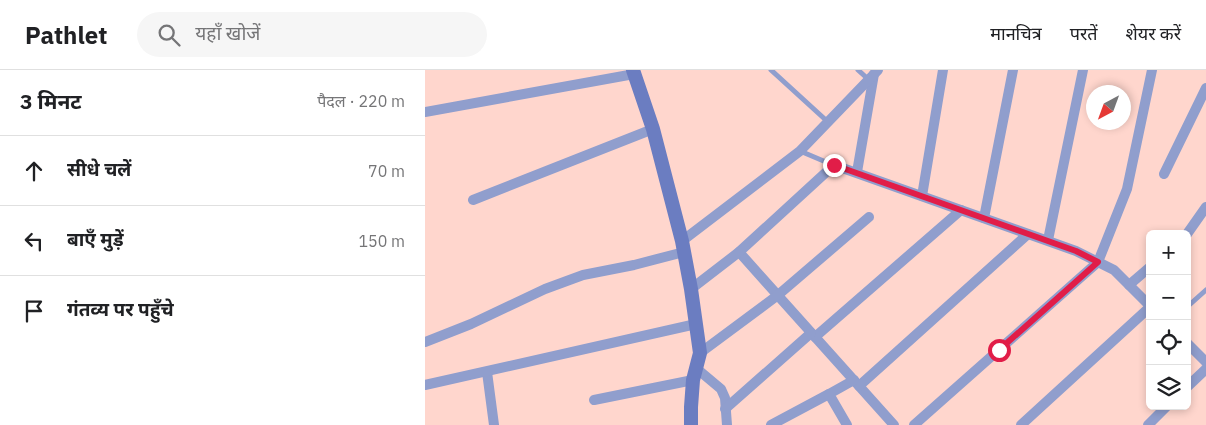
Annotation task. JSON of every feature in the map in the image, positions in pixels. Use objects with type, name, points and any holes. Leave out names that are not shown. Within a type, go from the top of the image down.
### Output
[{"type":"street","points":[[923,196],[943,70]]},
{"type":"street","points":[[985,218],[1013,70]]},
{"type":"street","points":[[1048,240],[1083,70]]},
{"type":"street","points":[[914,425],[1098,262],[1127,188],[1152,70]]},
{"type":"street","points":[[425,112],[634,72],[653,129],[683,246],[691,289],[701,353],[695,374],[691,425]]},
{"type":"street","points":[[425,342],[471,324],[545,289],[583,275],[634,265],[683,246],[799,151],[873,74]]},
{"type":"street","points":[[857,172],[873,74]]},
{"type":"street","points":[[1164,174],[1206,88]]},
{"type":"street","points":[[473,200],[653,129]]},
{"type":"street","points":[[691,289],[739,252],[834,165],[1076,251],[1114,270],[1146,302]]},
{"type":"street","points":[[1190,230],[1206,207]]},
{"type":"street","points":[[725,409],[961,210]]},
{"type":"street","points":[[701,353],[778,295],[869,217]]},
{"type":"street","points":[[771,425],[829,394],[856,383],[1028,234]]},
{"type":"street","points":[[739,252],[894,425]]},
{"type":"street","points":[[1129,285],[1146,271]]},
{"type":"street","points":[[1021,425],[1146,310]]},
{"type":"street","points":[[425,385],[696,324]]},
{"type":"street","points":[[1191,347],[1206,362]]},
{"type":"street","points":[[1191,383],[1206,369]]},
{"type":"street","points":[[487,372],[494,425]]},
{"type":"street","points":[[594,400],[695,374],[721,389],[725,398],[727,425]]},
{"type":"street","points":[[829,394],[847,425]]},
{"type":"street","points":[[1148,425],[1163,410]]},
{"type":"lane","points":[[771,70],[828,122]]},
{"type":"lane","points":[[858,70],[873,74]]},
{"type":"lane","points":[[799,151],[834,165]]},
{"type":"lane","points":[[1191,303],[1206,290]]},
{"type":"route","points":[[834,165],[1076,251],[1098,262],[999,350]]}]
